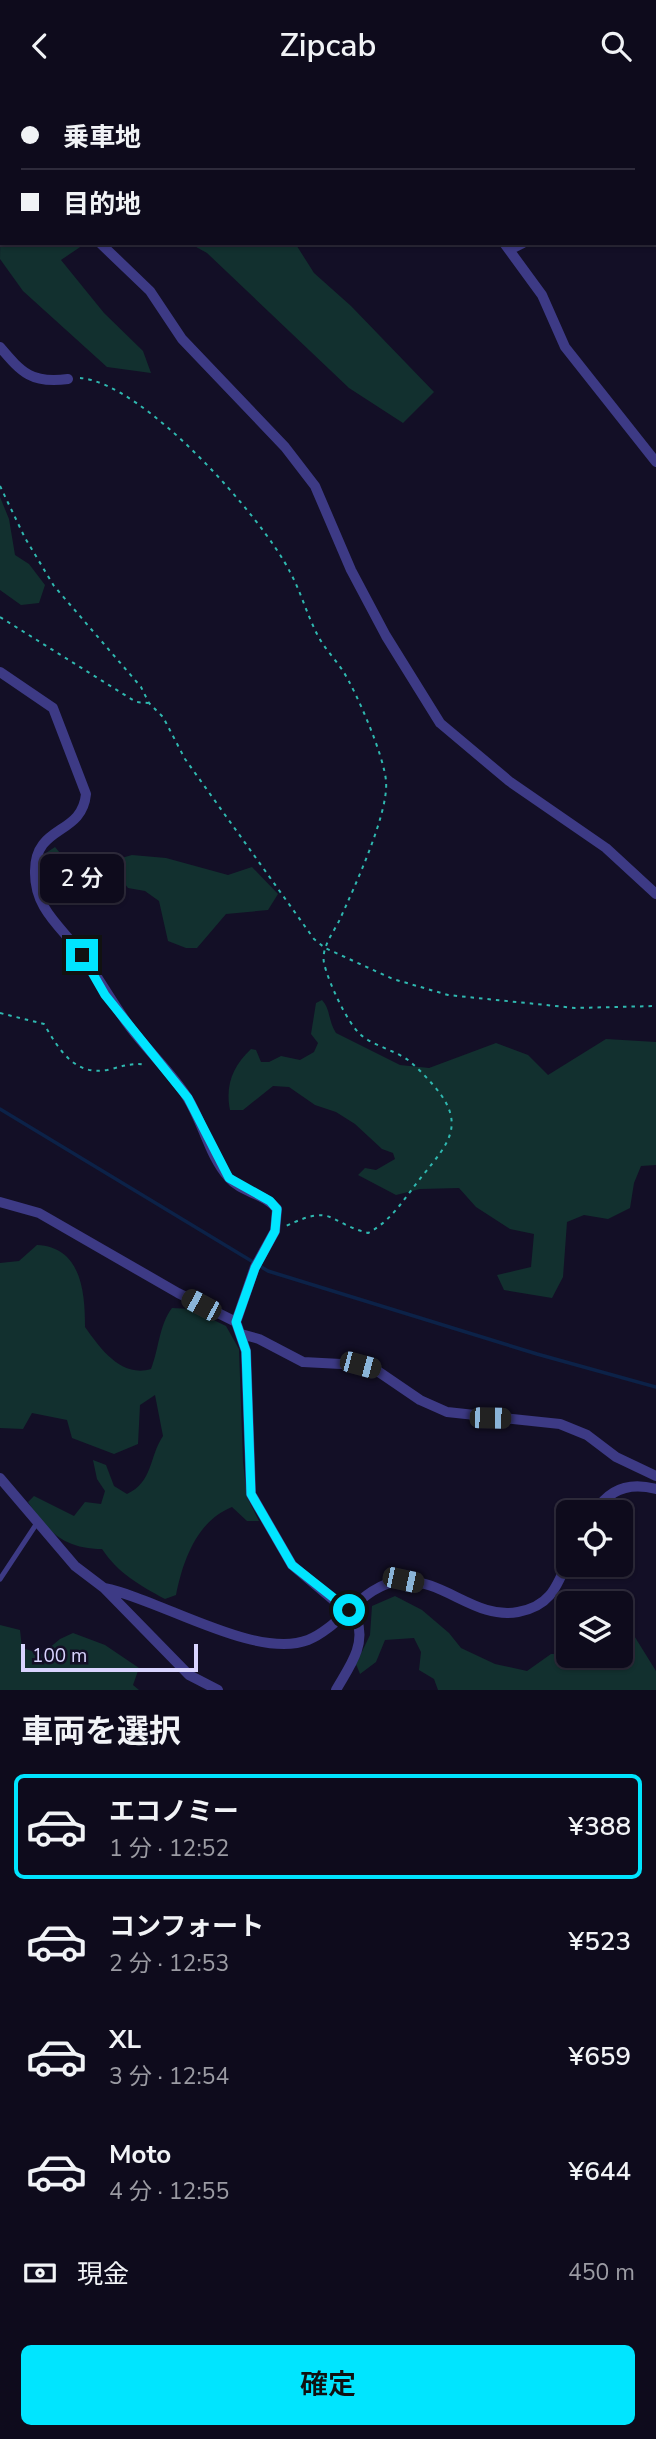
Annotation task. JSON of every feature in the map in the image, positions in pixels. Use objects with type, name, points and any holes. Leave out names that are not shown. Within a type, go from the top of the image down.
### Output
[{"type":"street","points":[[102,245],[150,291],[182,339],[285,447],[315,486],[351,570],[386,636],[435,717],[509,781],[606,848],[656,894]]},
{"type":"street","points":[[507,247],[542,295],[565,347],[656,462]]},
{"type":"street","points":[[0,347],[16,366],[32,377],[45,382],[68,379]]},
{"type":"street","points":[[0,673],[53,708],[86,794],[85,807],[74,823],[49,835],[42,843],[34,872],[44,909],[82,955],[105,995],[188,1098],[229,1178],[270,1201],[277,1209],[275,1231],[256,1264],[236,1322]]},
{"type":"street","points":[[0,1202],[39,1213],[178,1293],[236,1322],[246,1351],[251,1494],[292,1565],[349,1610],[362,1633],[359,1647],[336,1690]]},
{"type":"street","points":[[241,1334],[259,1339],[303,1362],[360,1365],[376,1370],[420,1400],[447,1412],[560,1423],[587,1435],[616,1457],[656,1476]]},
{"type":"street","points":[[0,1478],[75,1566],[104,1588],[189,1675],[218,1690]]},
{"type":"street","points":[[602,1500],[631,1485],[656,1489]]},
{"type":"street","points":[[104,1588],[131,1594],[243,1637],[272,1644],[307,1640],[390,1583],[403,1580],[426,1585],[496,1614],[534,1609],[558,1586],[562,1577]]},
{"type":"lane","points":[[0,1579],[37,1523]]},
{"type":"path","points":[[68,379],[84,379],[113,390],[186,442],[281,557],[318,637],[353,691],[382,763],[386,781],[380,822],[325,948],[324,962],[337,995],[360,1035],[408,1060],[426,1077],[444,1098],[452,1113],[453,1125],[439,1155],[390,1218],[378,1228],[368,1233],[356,1230],[331,1215],[321,1214],[306,1217],[275,1231]]},
{"type":"path","points":[[0,486],[39,565],[141,687],[149,703],[163,717],[185,759],[314,939],[325,948],[393,979],[449,995],[575,1007],[656,1006]]},
{"type":"path","points":[[0,617],[136,702],[149,703]]},
{"type":"path","points":[[0,1013],[44,1024],[74,1066],[82,1069],[105,1070],[135,1063],[164,1069]]},
{"type":"green space","points":[[0,245],[83,245],[61,260],[104,313],[143,351],[151,373],[107,367],[23,291],[0,259]]},
{"type":"green space","points":[[193,245],[296,245],[314,273],[351,306],[434,392],[403,423],[349,388],[207,253]]},
{"type":"green space","points":[[0,497],[9,519],[15,555],[29,564],[45,585],[39,603],[21,605],[0,590]]},
{"type":"green space","points":[[55,847],[60,853],[59,863],[63,870],[83,869],[132,855],[166,858],[228,875],[252,867],[278,894],[268,910],[226,914],[197,948],[186,948],[168,941],[159,901],[145,891],[128,888],[118,875],[105,874],[86,881],[53,880],[42,869],[46,853]]},
{"type":"green space","points":[[322,1000],[336,1033],[400,1065],[429,1068],[496,1043],[528,1055],[548,1075],[606,1039],[656,1042],[656,1165],[641,1166],[634,1183],[630,1208],[608,1219],[584,1215],[567,1222],[563,1277],[552,1298],[504,1290],[497,1275],[531,1267],[534,1234],[510,1229],[476,1207],[459,1188],[420,1189],[396,1195],[358,1175],[365,1168],[376,1170],[395,1159],[393,1153],[382,1149],[355,1124],[336,1112],[315,1105],[289,1087],[273,1086],[243,1110],[230,1110],[232,1077],[239,1062],[251,1049],[256,1050],[261,1062],[269,1062],[281,1056],[300,1060],[314,1052],[318,1043],[311,1034],[316,1003]]},
{"type":"green space","points":[[37,1245],[52,1248],[72,1262],[78,1273],[84,1299],[85,1327],[97,1344],[121,1365],[140,1371],[151,1369],[164,1322],[172,1308],[191,1309],[226,1326],[239,1349],[243,1462],[247,1497],[259,1521],[247,1521],[232,1507],[209,1522],[188,1555],[176,1595],[165,1599],[146,1589],[115,1565],[102,1549],[78,1546],[58,1537],[42,1522],[28,1502],[34,1496],[74,1516],[85,1502],[101,1504],[105,1491],[97,1479],[93,1460],[106,1465],[114,1486],[127,1494],[142,1483],[163,1436],[155,1395],[140,1405],[138,1444],[114,1454],[72,1438],[67,1420],[32,1413],[23,1429],[0,1428],[0,1263],[19,1261]]},
{"type":"green space","points":[[395,1596],[422,1610],[449,1633],[461,1648],[495,1664],[527,1671],[551,1654],[556,1654],[556,1668],[633,1668],[633,1634],[656,1671],[656,1690],[438,1690],[434,1679],[419,1670],[421,1652],[414,1638],[385,1640],[376,1662],[360,1674],[356,1664],[370,1635],[372,1606]]},
{"type":"green space","points":[[0,1625],[20,1630],[22,1648],[42,1654],[60,1639],[73,1633],[105,1645],[139,1668],[133,1685],[139,1690],[0,1690]]},
{"type":"waterway","points":[[0,1109],[268,1271],[537,1354],[656,1387]]},
{"type":"route","points":[[82,955],[105,995],[188,1098],[229,1178],[249,1192],[270,1201],[277,1209],[275,1231],[258,1260],[236,1322],[246,1351],[251,1494],[283,1555],[349,1610]]}]
